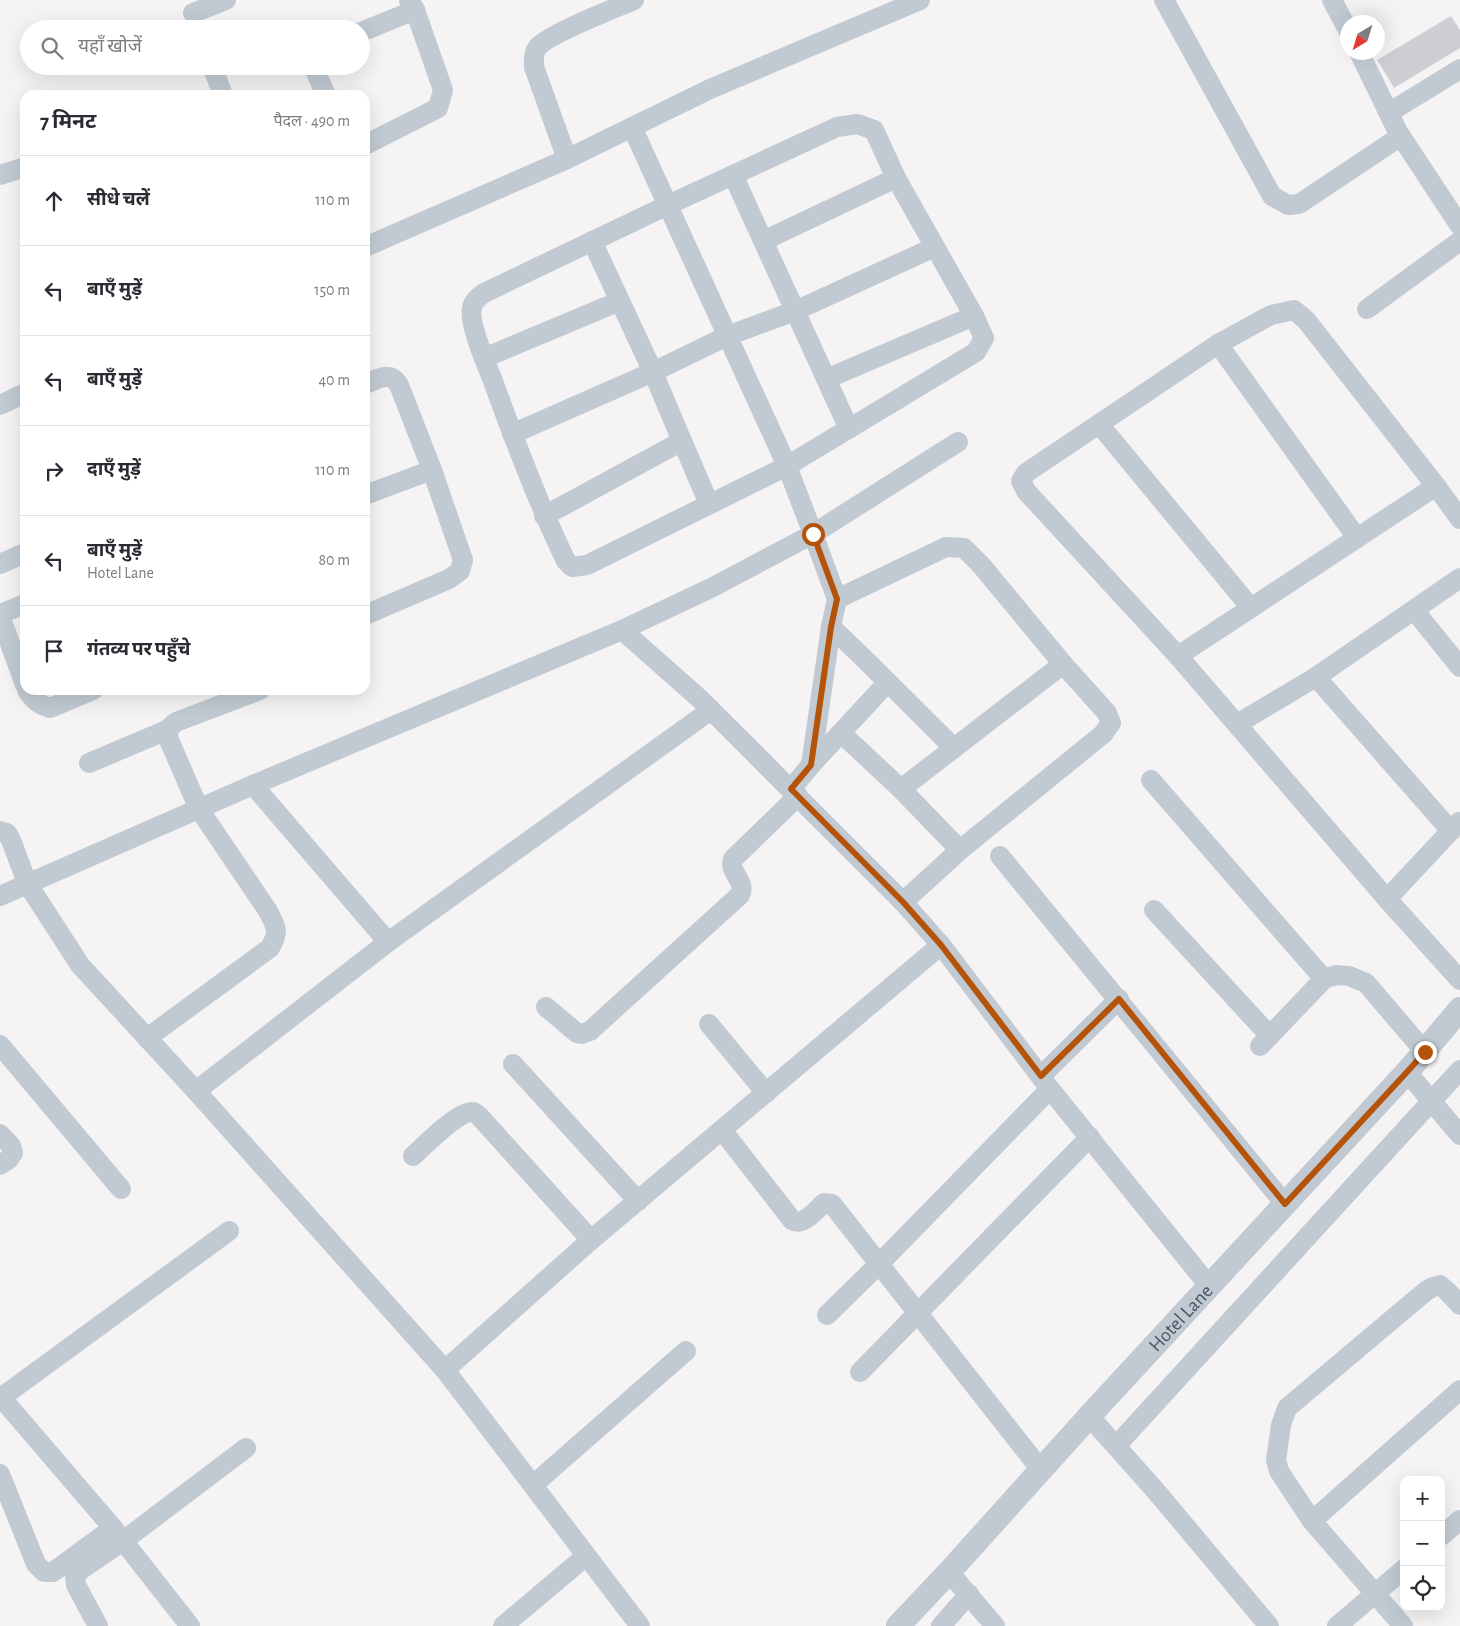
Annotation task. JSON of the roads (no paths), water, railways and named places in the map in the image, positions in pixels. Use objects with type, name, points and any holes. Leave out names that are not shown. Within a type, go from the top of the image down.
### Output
[{"type":"street","points":[[194,14],[226,0]]},
{"type":"street","points":[[567,159],[534,67],[533,56],[538,47],[554,36],[634,0]]},
{"type":"street","points":[[370,245],[567,159],[710,89],[895,6],[920,0]]},
{"type":"street","points":[[1164,0],[1272,196],[1288,205],[1299,204],[1401,136]]},
{"type":"street","points":[[1332,0],[1340,15]]},
{"type":"street","points":[[370,27],[412,5],[443,90],[438,108],[370,142]]},
{"type":"street","points":[[1363,60],[1401,136],[1460,226]]},
{"type":"street","points":[[1390,112],[1460,68]]},
{"type":"street","points":[[215,75],[221,90]]},
{"type":"street","points":[[317,75],[324,90]]},
{"type":"street","points":[[857,124],[874,130],[896,178],[974,316],[984,338],[976,352],[787,466],[581,567],[572,567],[566,562],[544,516],[512,434],[472,321],[472,308],[476,299],[484,293],[733,176],[837,127],[857,124]]},
{"type":"street","points":[[632,127],[787,466],[837,599],[831,627],[811,765]]},
{"type":"street","points":[[0,174],[20,168]]},
{"type":"street","points":[[733,176],[850,429]]},
{"type":"street","points":[[763,241],[896,178]]},
{"type":"street","points":[[1368,309],[1460,240]]},
{"type":"street","points":[[592,241],[653,372],[709,504]]},
{"type":"street","points":[[512,434],[653,372],[727,336],[795,311],[935,247]]},
{"type":"street","points":[[484,358],[620,301]]},
{"type":"street","points":[[1460,519],[1306,320],[1294,310],[1271,315],[1218,344],[1026,473],[1021,481],[1026,491],[1178,656],[1387,899],[1460,980]]},
{"type":"street","points":[[826,379],[974,316]]},
{"type":"street","points":[[1218,344],[1356,538]]},
{"type":"street","points":[[370,382],[387,376],[395,379],[400,385],[463,560],[460,571],[449,579],[370,613]]},
{"type":"street","points":[[0,405],[20,395]]},
{"type":"street","points":[[1099,424],[1251,608]]},
{"type":"street","points":[[544,516],[682,440]]},
{"type":"street","points":[[0,896],[253,785],[622,630],[711,588],[813,534],[958,442]]},
{"type":"street","points":[[370,493],[432,470]]},
{"type":"street","points":[[1178,656],[1436,486]]},
{"type":"street","points":[[837,599],[946,547],[964,548],[981,565],[1063,664],[1107,713],[1111,723],[1103,734],[960,850],[903,902]]},
{"type":"street","points":[[0,564],[20,555]]},
{"type":"street","points":[[1237,724],[1316,678],[1460,578]]},
{"type":"street","points":[[20,606],[0,615],[20,660]]},
{"type":"street","points":[[1414,610],[1460,667]]},
{"type":"street","points":[[831,627],[867,660],[887,683],[954,748]]},
{"type":"street","points":[[622,630],[711,710],[903,902],[941,945],[1046,1082],[1210,1287]]},
{"type":"street","points":[[901,789],[1063,664]]},
{"type":"street","points":[[1316,678],[1456,826],[1387,899]]},
{"type":"street","points":[[546,1007],[577,1033],[582,1034],[590,1031],[740,895],[742,883],[732,870],[733,858],[794,792],[811,765],[887,683]]},
{"type":"street","points":[[30,695],[43,706],[50,708],[81,695]]},
{"type":"street","points":[[89,764],[166,730],[176,722],[247,695]]},
{"type":"street","points":[[196,1091],[388,942],[711,710]]},
{"type":"street","points":[[147,1038],[270,948],[276,938],[277,929],[268,911],[199,809],[166,730]]},
{"type":"street","points":[[841,733],[901,789],[960,850]]},
{"type":"street","points":[[1150,780],[1324,979]]},
{"type":"street","points":[[253,785],[388,942]]},
{"type":"street","points":[[0,831],[7,834],[11,840],[27,883],[80,965],[196,1091],[445,1370],[640,1626]]},
{"type":"street","points":[[1000,856],[1285,1204]]},
{"type":"street","points":[[1154,910],[1265,1041],[1324,979],[1336,975],[1349,976],[1366,983],[1425,1052]]},
{"type":"street","points":[[445,1370],[591,1240],[941,945]]},
{"type":"street","points":[[826,1315],[879,1264],[1046,1082],[1119,999]]},
{"type":"street","name":"Hotel Lane","points":[[898,1626],[959,1583],[1041,1470],[1102,1431],[1210,1287],[1285,1204],[1420,1088],[1425,1052],[1460,1009]]},
{"type":"street","points":[[709,1024],[766,1093]]},
{"type":"street","points":[[0,1046],[121,1189]]},
{"type":"street","points":[[513,1064],[638,1201]]},
{"type":"street","points":[[1269,1626],[1102,1431],[1420,1088],[1460,1070]]},
{"type":"street","points":[[1420,1088],[1460,1135]]},
{"type":"street","points":[[413,1156],[456,1118],[473,1112],[480,1117],[591,1240]]},
{"type":"street","points":[[722,1130],[796,1223],[801,1223],[824,1203],[832,1204],[1041,1470]]},
{"type":"street","points":[[0,1134],[11,1146],[13,1153],[0,1165]]},
{"type":"street","points":[[860,1372],[1090,1137]]},
{"type":"street","points":[[190,1626],[118,1535],[1,1396],[229,1231]]},
{"type":"street","points":[[1403,1626],[1312,1521],[1283,1479],[1276,1460],[1280,1425],[1287,1408],[1433,1287],[1440,1286],[1447,1290],[1460,1305]]},
{"type":"street","points":[[533,1485],[686,1351]]},
{"type":"street","points":[[1312,1521],[1460,1390]]},
{"type":"street","points":[[0,1474],[36,1564],[44,1572],[53,1572],[118,1535],[246,1448]]},
{"type":"street","points":[[1445,1533],[1460,1520]]},
{"type":"street","points":[[98,1626],[76,1585],[75,1576],[118,1535]]},
{"type":"street","points":[[503,1626],[586,1556]]},
{"type":"street","points":[[1337,1626],[1400,1571]]},
{"type":"street","points":[[941,1626],[959,1583],[995,1626]]}]
